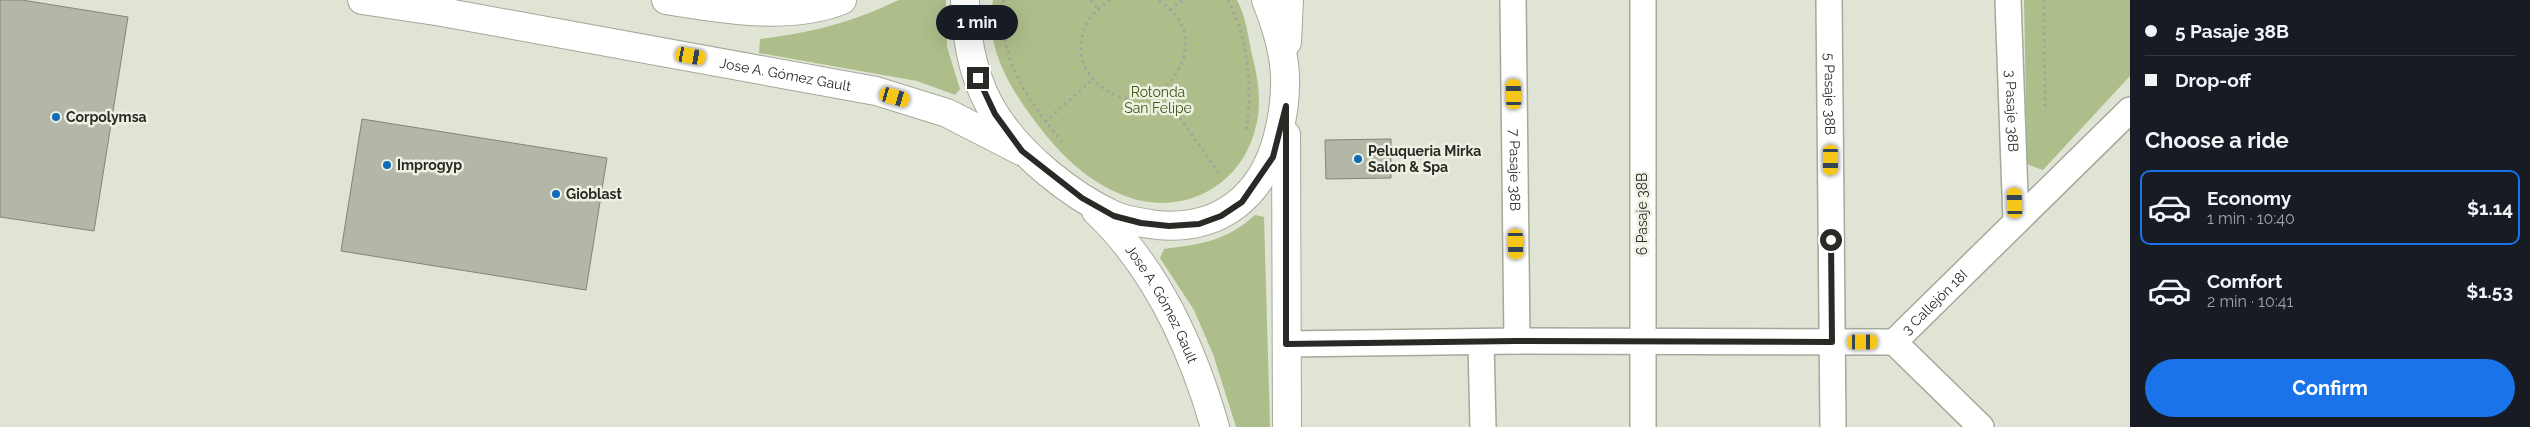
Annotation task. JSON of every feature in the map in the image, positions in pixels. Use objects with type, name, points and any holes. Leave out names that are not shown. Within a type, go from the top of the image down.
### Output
[{"type":"main road","name":"Jose A. Gómez Gault","points":[[362,0],[451,14],[876,91],[947,113],[1022,151]]},
{"type":"main road","points":[[666,0],[746,10],[791,10],[831,4],[842,0]]},
{"type":"main road","points":[[965,0],[970,55],[978,78],[995,114],[1022,151],[1082,198],[1114,216],[1141,223],[1169,226],[1199,224],[1221,216],[1242,202],[1273,157],[1286,106]]},
{"type":"main road","points":[[1266,0],[1286,64]]},
{"type":"main road","points":[[1287,427],[1286,64],[1289,0]]},
{"type":"main road","name":"Jose A. Gómez Gault","points":[[1082,198],[1115,230],[1143,264],[1187,345],[1215,427]]},
{"type":"street","name":"7 Pasaje 38B","points":[[1513,0],[1517,341]]},
{"type":"street","name":"6 Pasaje 38B","points":[[1643,0],[1643,427]]},
{"type":"street","name":"5 Pasaje 38B","points":[[1829,0],[1833,427]]},
{"type":"street","name":"3 Pasaje 38B","points":[[2008,0],[2016,222]]},
{"type":"street","name":"3 Callejón 18I","points":[[1286,344],[1517,341],[1894,342],[2130,110]]},
{"type":"street","points":[[1482,342],[1483,427]]},
{"type":"street","points":[[1894,342],[1981,427]]},
{"type":"path","points":[[1004,0],[1003,32],[1006,48],[1021,86],[1045,122],[1067,148]]},
{"type":"path","points":[[1091,0],[1097,8]]},
{"type":"path","points":[[1110,0],[1097,8],[1087,22],[1081,38],[1081,54],[1086,71],[1093,79],[1111,94],[1128,98],[1145,98],[1160,91],[1174,79],[1183,64],[1186,47],[1183,30],[1170,10],[1156,0]]},
{"type":"path","points":[[1170,10],[1183,0]]},
{"type":"path","points":[[1228,0],[1240,36],[1249,75],[1251,104],[1245,138]]},
{"type":"path","points":[[2044,0],[2046,111]]},
{"type":"path","points":[[1045,122],[1093,79]]},
{"type":"path","points":[[1160,91],[1221,176]]},
{"type":"path","points":[[1215,180],[1226,170]]},
{"type":"green space","points":[[899,0],[946,0],[947,47],[960,89],[955,95],[917,81],[759,53],[760,39],[831,26],[864,15]]},
{"type":"green space","name":"Rotonda San Felipe","points":[[993,0],[1237,0],[1243,13],[1256,72],[1259,99],[1256,126],[1249,147],[1238,165],[1225,180],[1208,191],[1190,199],[1170,203],[1149,202],[1128,197],[1097,182],[1070,161],[1047,137],[1010,84],[994,44],[991,15]]},
{"type":"green space","points":[[2024,0],[2130,0],[2130,76],[2043,170],[2027,164]]},
{"type":"green space","points":[[1255,215],[1264,217],[1270,427],[1236,427],[1213,354],[1194,310],[1160,258],[1164,249],[1202,243],[1224,236],[1245,224]]},
{"type":"building","name":"Corpolymsa","points":[[0,0],[22,0],[128,17],[94,231],[0,217]]},
{"type":"building","points":[[362,119],[607,158],[586,290],[341,251]]},
{"type":"building","name":"Peluqueria Mirka Salon & Spa","points":[[1391,139],[1391,178],[1326,179],[1325,140]]},
{"type":"place","name":"Corpolymsa","points":[[56,117]]},
{"type":"place","name":"Peluqueria Mirka Salon & Spa","points":[[1358,159]]},
{"type":"place","name":"Improgyp","points":[[387,165]]},
{"type":"place","name":"Gioblast","points":[[556,194]]},
{"type":"route","points":[[978,78],[995,114],[1022,151],[1082,198],[1114,216],[1141,223],[1169,226],[1199,224],[1221,216],[1242,202],[1273,157],[1286,106],[1286,344],[1517,341],[1832,342],[1831,240]]}]
